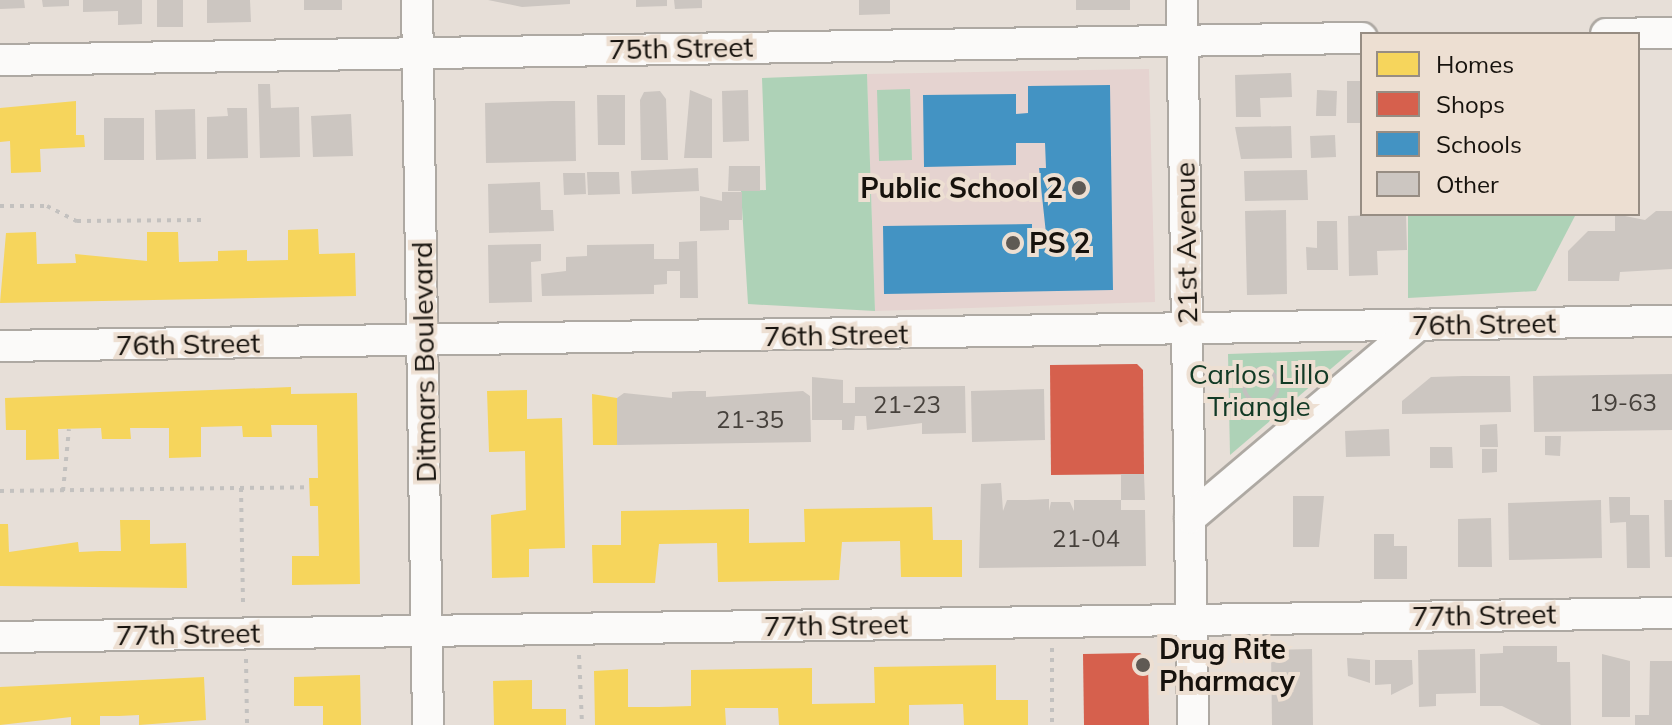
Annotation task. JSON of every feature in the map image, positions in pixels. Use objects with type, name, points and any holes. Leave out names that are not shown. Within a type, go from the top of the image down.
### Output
[{"type":"street","name":"Ditmars Boulevard","points":[[417,0],[425,341],[428,725]]},
{"type":"street","name":"21st Avenue","points":[[1182,0],[1193,725]]},
{"type":"street","points":[[1640,33],[1672,33]]},
{"type":"street","name":"75th Street","points":[[0,60],[1360,38]]},
{"type":"street","name":"76th Street","points":[[0,346],[1187,331],[1672,321]]},
{"type":"street","points":[[1190,518],[1418,325]]},
{"type":"street","name":"77th Street","points":[[0,637],[1672,613]]},
{"type":"path","points":[[0,206],[47,206],[77,221],[203,220]]},
{"type":"path","points":[[1229,414],[1239,414],[1249,398],[1245,381],[1252,371],[1274,374],[1272,399],[1249,398]]},
{"type":"path","points":[[63,491],[69,429]]},
{"type":"path","points":[[0,491],[309,487]]},
{"type":"path","points":[[241,488],[243,608]]},
{"type":"path","points":[[1052,622],[1052,725]]},
{"type":"path","points":[[579,629],[582,725]]},
{"type":"path","points":[[246,657],[247,725]]},
{"type":"shaded area","name":"PS 2","points":[[1149,69],[1155,302],[875,311],[867,74]]},
{"type":"green space","points":[[867,74],[875,311],[748,304],[741,191],[766,190],[762,78]]},
{"type":"green space","points":[[910,89],[912,160],[879,161],[877,90]]},
{"type":"green space","points":[[1408,216],[1575,216],[1536,291],[1408,298]]},
{"type":"green space","name":"Carlos Lillo Triangle","points":[[1353,350],[1230,455],[1228,354]]},
{"type":"building: Homes","points":[[76,101],[76,135],[84,135],[85,147],[40,149],[41,172],[11,173],[10,141],[0,142],[0,108]]},
{"type":"building: Homes","points":[[318,229],[319,254],[355,253],[356,296],[0,303],[6,233],[36,232],[37,264],[76,263],[75,254],[147,261],[147,232],[178,232],[179,262],[218,261],[218,251],[247,250],[247,261],[288,260],[288,230]]},
{"type":"building: Homes","points":[[291,387],[291,394],[357,393],[360,584],[292,585],[292,556],[319,556],[318,506],[310,506],[309,478],[318,478],[317,425],[271,425],[272,437],[243,437],[242,426],[201,427],[201,457],[169,458],[169,428],[130,428],[131,439],[102,439],[101,428],[58,429],[59,459],[26,460],[26,430],[6,430],[5,398]]},
{"type":"building: Homes","points":[[527,390],[527,419],[562,418],[565,548],[529,549],[529,577],[492,578],[491,515],[526,510],[525,451],[489,452],[487,391]]},
{"type":"building: Homes","points":[[592,394],[617,398],[617,445],[593,445]]},
{"type":"building: Homes","points":[[932,507],[933,540],[962,540],[962,577],[901,577],[900,541],[842,542],[839,580],[718,582],[717,543],[659,544],[655,583],[593,583],[592,545],[621,545],[621,511],[749,509],[749,543],[805,542],[804,509]]},
{"type":"building: Homes","points":[[120,520],[150,520],[150,544],[186,543],[187,588],[0,586],[0,524],[8,524],[9,552],[78,542],[79,552],[121,551]]},
{"type":"building: Homes","points":[[996,665],[996,700],[1028,700],[1028,725],[964,725],[963,704],[909,705],[909,725],[779,725],[778,708],[725,708],[726,725],[595,725],[594,671],[628,669],[628,707],[659,707],[691,706],[691,670],[812,668],[812,704],[875,703],[874,667]]},
{"type":"building: Homes","points":[[360,675],[361,725],[323,725],[323,706],[294,706],[294,677]]},
{"type":"building: Homes","points":[[204,677],[206,720],[139,725],[139,715],[100,716],[100,725],[71,725],[71,717],[0,725],[0,687]]},
{"type":"building: Homes","points":[[532,680],[532,709],[566,709],[566,725],[494,725],[493,681]]},
{"type":"building: Shops","points":[[1137,364],[1143,370],[1144,474],[1051,475],[1050,365]]},
{"type":"building: Shops","points":[[1140,653],[1148,659],[1149,725],[1084,725],[1083,654]]},
{"type":"building: Schools","name":"Public School 2","points":[[1110,85],[1113,290],[884,294],[883,226],[1032,224],[1032,243],[1047,243],[1039,168],[1046,168],[1045,143],[1016,143],[1016,165],[924,167],[923,95],[1016,94],[1016,114],[1028,113],[1028,86]]},
{"type":"building: Other","points":[[0,0],[24,0],[25,8],[0,9]]},
{"type":"building: Other","points":[[42,0],[69,0],[69,6],[43,7]]},
{"type":"building: Other","points":[[83,0],[142,0],[142,24],[118,25],[118,11],[83,12]]},
{"type":"building: Other","points":[[157,0],[183,0],[183,27],[157,27]]},
{"type":"building: Other","points":[[207,0],[250,0],[251,22],[207,23]]},
{"type":"building: Other","points":[[304,0],[342,0],[342,10],[304,10]]},
{"type":"building: Other","points":[[488,0],[570,0],[570,4],[522,7]]},
{"type":"building: Other","points":[[636,0],[667,0],[667,6],[636,7]]},
{"type":"building: Other","points":[[674,0],[702,0],[702,8],[675,9]]},
{"type":"building: Other","points":[[859,0],[890,0],[890,14],[859,15]]},
{"type":"building: Other","points":[[1076,0],[1130,0],[1130,10],[1076,10]]},
{"type":"building: Other","points":[[1291,73],[1292,97],[1260,98],[1261,117],[1236,117],[1235,75]]},
{"type":"building: Other","points":[[1347,81],[1360,81],[1360,123],[1347,123]]},
{"type":"building: Other","points":[[258,84],[270,84],[271,108],[299,107],[300,157],[260,158]]},
{"type":"building: Other","points":[[690,90],[712,99],[712,158],[684,158]]},
{"type":"building: Other","points":[[748,90],[749,141],[723,142],[722,91]]},
{"type":"building: Other","points":[[1317,90],[1337,91],[1336,116],[1316,116]]},
{"type":"building: Other","points":[[660,91],[666,99],[668,160],[641,160],[640,100],[644,92]]},
{"type":"building: Other","points":[[597,95],[625,95],[625,145],[598,145]]},
{"type":"building: Other","points":[[575,101],[576,161],[486,163],[485,103]]},
{"type":"building: Other","points":[[227,108],[247,108],[248,158],[207,159],[207,117],[228,116]]},
{"type":"building: Other","points":[[195,109],[196,159],[156,160],[155,110]]},
{"type":"building: Other","points":[[351,114],[353,156],[313,157],[311,116]]},
{"type":"building: Other","points":[[104,118],[144,118],[144,160],[104,160]]},
{"type":"building: Other","points":[[1291,126],[1292,158],[1241,159],[1235,127]]},
{"type":"building: Other","points":[[1335,135],[1336,157],[1311,158],[1310,136]]},
{"type":"building: Other","points":[[729,166],[760,166],[760,191],[728,191]]},
{"type":"building: Other","points":[[698,168],[699,191],[632,194],[631,171]]},
{"type":"building: Other","points":[[1307,170],[1308,200],[1245,201],[1244,171]]},
{"type":"building: Other","points":[[587,172],[619,172],[620,194],[588,195]]},
{"type":"building: Other","points":[[563,173],[585,173],[586,194],[564,195]]},
{"type":"building: Other","points":[[540,182],[541,210],[553,210],[554,231],[489,233],[488,184]]},
{"type":"building: Other","points":[[722,192],[742,192],[742,220],[729,220],[729,230],[700,231],[700,196],[722,201]]},
{"type":"building: Other","points":[[1286,210],[1287,294],[1247,295],[1245,211]]},
{"type":"building: Other","points":[[1656,211],[1672,211],[1672,269],[1620,272],[1619,281],[1568,281],[1568,251],[1588,231],[1615,231],[1615,216],[1645,220]]},
{"type":"building: Other","points":[[1348,216],[1406,216],[1407,250],[1377,251],[1378,275],[1349,276]]},
{"type":"building: Other","points":[[1317,221],[1337,221],[1338,270],[1307,270],[1306,247],[1317,248]]},
{"type":"building: Other","points":[[697,241],[698,298],[680,298],[680,271],[667,271],[667,284],[654,285],[654,294],[542,296],[541,274],[566,271],[566,257],[587,256],[587,245],[654,244],[654,259],[679,259],[679,242]]},
{"type":"building: Other","points":[[541,244],[541,261],[531,262],[532,302],[489,303],[488,245]]},
{"type":"building: Other","points":[[1672,374],[1672,430],[1534,432],[1533,376]]},
{"type":"building: Other","points":[[1510,376],[1511,412],[1402,414],[1402,401],[1431,377]]},
{"type":"building: Other","points":[[812,377],[843,380],[843,403],[855,403],[855,387],[965,386],[966,433],[922,434],[922,423],[867,430],[866,416],[855,416],[854,430],[842,430],[842,420],[812,420]]},
{"type":"building: Other","points":[[1044,389],[1045,440],[972,442],[971,391]]},
{"type":"building: Other","points":[[706,391],[706,397],[803,391],[810,396],[811,442],[617,445],[617,398],[624,393],[672,398],[672,392]]},
{"type":"building: Other","points":[[1497,424],[1498,447],[1480,447],[1480,425]]},
{"type":"building: Other","points":[[1389,429],[1390,456],[1346,457],[1345,431]]},
{"type":"building: Other","points":[[1545,436],[1561,436],[1560,456],[1545,455]]},
{"type":"building: Other","points":[[1430,447],[1452,447],[1453,468],[1430,468]]},
{"type":"building: Other","points":[[1482,449],[1497,449],[1497,472],[1482,473]]},
{"type":"building: Other","points":[[1121,474],[1144,474],[1145,500],[1121,500]]},
{"type":"building: Other","points":[[1001,483],[1003,511],[1007,500],[1049,499],[1049,511],[1051,502],[1070,502],[1074,511],[1074,500],[1121,500],[1121,510],[1145,510],[1146,566],[979,568],[981,484]]},
{"type":"building: Other","points":[[1293,496],[1324,496],[1319,547],[1293,547]]},
{"type":"building: Other","points":[[1609,497],[1630,497],[1630,515],[1649,515],[1650,568],[1627,568],[1626,522],[1610,523]]},
{"type":"building: Other","points":[[1601,500],[1602,558],[1509,560],[1508,503]]},
{"type":"building: Other","points":[[1664,500],[1672,500],[1672,557],[1665,557]]},
{"type":"building: Other","points":[[1491,518],[1492,567],[1458,567],[1458,519]]},
{"type":"building: Other","points":[[1374,534],[1394,534],[1394,546],[1407,546],[1407,579],[1374,579]]},
{"type":"building: Other","points":[[1503,646],[1557,646],[1557,662],[1570,662],[1571,725],[1541,725],[1502,706],[1480,706],[1480,654],[1503,653]]},
{"type":"building: Other","points":[[1312,649],[1313,725],[1272,725],[1271,650]]},
{"type":"building: Other","points":[[1475,649],[1476,693],[1436,694],[1436,706],[1419,707],[1418,650]]},
{"type":"building: Other","points":[[1602,654],[1630,661],[1630,717],[1602,717]]},
{"type":"building: Other","points":[[1347,658],[1370,660],[1370,683],[1348,676]]},
{"type":"building: Other","points":[[1375,660],[1412,660],[1413,684],[1391,695],[1391,684],[1375,685]]},
{"type":"building: Other","points":[[1650,661],[1672,661],[1672,725],[1635,725],[1635,715],[1649,715]]},
{"type":"place","name":"Public School 2","points":[[1079,188]]},
{"type":"place","name":"PS 2","points":[[1013,243]]},
{"type":"place","name":"Drug Rite Pharmacy","points":[[1143,665]]}]
